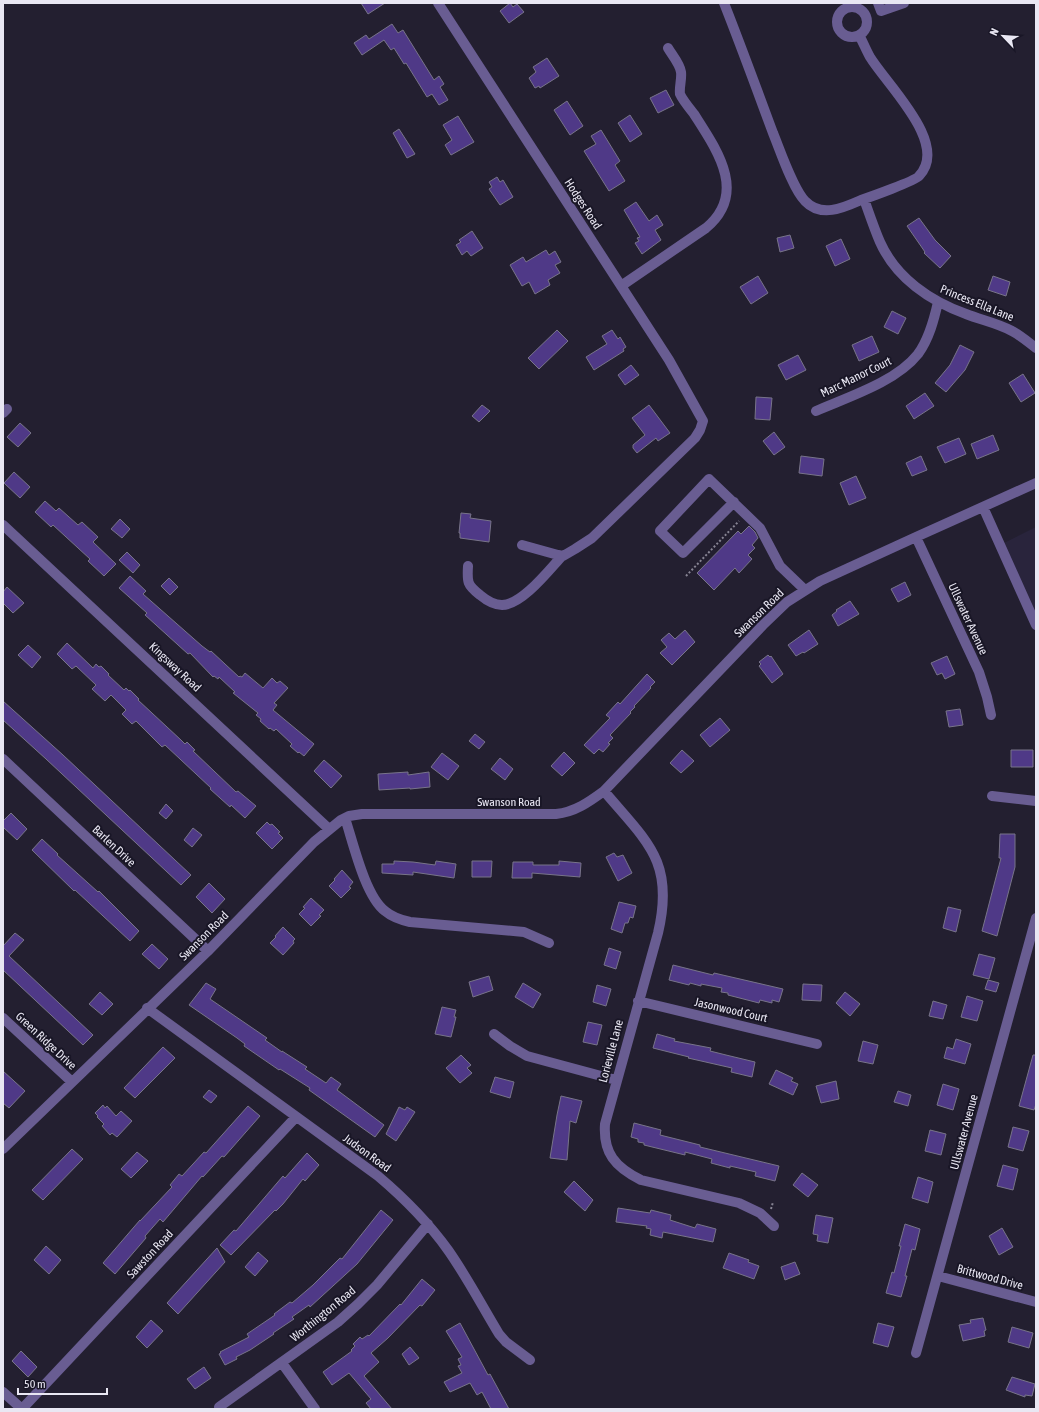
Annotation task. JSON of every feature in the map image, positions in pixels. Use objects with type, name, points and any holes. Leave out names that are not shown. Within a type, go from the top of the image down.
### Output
[{"type":"street","name":"Hodges Road","points":[[438,3],[669,360],[703,421],[695,438],[627,505],[592,538],[562,556]]},
{"type":"street","points":[[724,3],[781,154],[804,201],[813,208],[827,211],[844,207],[919,177],[928,162],[927,144],[920,126],[869,56],[859,35]]},
{"type":"street","points":[[866,17],[880,7],[904,3]]},
{"type":"street","points":[[852,7],[860,9],[866,17],[866,27],[859,35],[849,37],[844,35],[838,27],[838,17],[843,10],[852,7]]},
{"type":"street","points":[[621,286],[706,228],[715,220],[725,202],[727,179],[721,159],[680,94],[681,71],[668,48]]},
{"type":"street","name":"Princess Ella Lane","points":[[864,199],[880,243],[895,267],[923,293],[938,302],[1013,331],[1036,348]]},
{"type":"street","name":"Marc Manor Court","points":[[816,411],[880,383],[897,374],[908,365],[918,353],[925,341],[932,326],[938,302]]},
{"type":"street","points":[[734,502],[684,554],[660,531],[709,479],[734,502],[760,528],[780,566],[804,590]]},
{"type":"street","name":"Swanson Road","points":[[3,1149],[147,1008],[208,951],[314,842],[345,818],[362,814],[556,814],[581,807],[604,791],[763,625],[787,602],[804,590],[820,582],[1036,483]]},
{"type":"street","points":[[983,507],[1036,625]]},
{"type":"street","name":"Kingsway Road","points":[[3,525],[329,829]]},
{"type":"street","name":"Ullswater Avenue","points":[[916,537],[979,672],[991,715]]},
{"type":"street","points":[[468,566],[467,580],[470,587],[489,602],[501,605],[513,602],[524,595],[562,556],[522,544]]},
{"type":"street","name":"Barlen Drive","points":[[3,759],[208,951]]},
{"type":"street","name":"Lorieville Lane","points":[[604,791],[647,841],[654,852],[663,881],[664,898],[662,916],[605,1124],[604,1136],[606,1147],[619,1167],[641,1180],[739,1203],[760,1213],[774,1226]]},
{"type":"street","points":[[992,796],[1036,801]]},
{"type":"street","points":[[345,818],[369,888],[379,906],[393,916],[410,922],[524,932],[549,943]]},
{"type":"street","name":"Ullswater Avenue","points":[[916,1352],[1036,918]]},
{"type":"street","name":"Jasonwood Court","points":[[638,1001],[817,1044]]},
{"type":"street","name":"Judson Road","points":[[147,1008],[378,1176],[397,1192],[428,1224],[447,1249],[499,1334],[506,1342],[530,1360]]},
{"type":"street","name":"Green Ridge Drive","points":[[3,1018],[72,1082]]},
{"type":"street","points":[[494,1034],[518,1052],[527,1056],[616,1080]]},
{"type":"street","name":"Sawston Road","points":[[22,1409],[296,1117]]},
{"type":"street","name":"Worthington Road","points":[[219,1407],[338,1322],[377,1285],[428,1224]]},
{"type":"street","name":"Brittwood Drive","points":[[938,1276],[1036,1302]]},
{"type":"street","points":[[282,1363],[315,1409]]},
{"type":"street","points":[[3,1392],[22,1409]]},
{"type":"path","points":[[686,576],[746,514]]},
{"type":"path","points":[[722,532],[725,535]]},
{"type":"path","points":[[713,541],[716,544]]},
{"type":"shaded area","points":[[1036,527],[1036,631],[1004,543]]},
{"type":"building","points":[[361,3],[385,3],[368,14]]},
{"type":"building","points":[[510,3],[513,7],[517,4],[524,12],[509,23],[500,11]]},
{"type":"building","points":[[392,24],[398,33],[403,30],[434,80],[439,76],[444,84],[440,87],[448,100],[439,105],[432,94],[427,97],[406,63],[404,64],[394,48],[391,50],[384,40],[362,55],[354,43],[366,35],[369,39]]},
{"type":"building","points":[[547,58],[559,76],[540,88],[539,86],[535,88],[529,78],[536,72],[533,67]]},
{"type":"building","points":[[666,90],[674,105],[658,113],[650,98]]},
{"type":"building","points":[[567,101],[583,126],[570,135],[554,110]]},
{"type":"building","points":[[630,115],[642,134],[630,142],[618,123]]},
{"type":"building","points":[[458,116],[474,142],[451,155],[445,145],[452,140],[443,125]]},
{"type":"building","points":[[399,129],[415,154],[407,158],[393,133]]},
{"type":"building","points":[[601,130],[620,161],[615,165],[625,181],[609,191],[584,151],[596,144],[591,136]]},
{"type":"building","points":[[497,177],[500,182],[503,180],[513,197],[500,205],[489,189],[492,187],[489,182]]},
{"type":"building","points":[[636,202],[649,221],[657,215],[663,225],[655,230],[661,240],[642,254],[635,243],[639,241],[637,238],[640,237],[624,210]]},
{"type":"building","points":[[919,218],[935,240],[951,256],[940,268],[924,253],[925,252],[907,226]]},
{"type":"building","points":[[472,231],[483,248],[471,256],[467,251],[462,255],[456,245],[461,242],[459,240]]},
{"type":"building","points":[[790,235],[794,248],[780,252],[777,238]]},
{"type":"building","points":[[841,239],[850,259],[835,266],[826,246]]},
{"type":"building","points":[[546,250],[549,255],[555,251],[561,262],[555,265],[560,273],[548,280],[550,285],[535,294],[529,282],[522,286],[510,265],[523,257],[526,262]]},
{"type":"building","points":[[758,276],[768,293],[751,304],[740,287]]},
{"type":"building","points":[[993,276],[1010,282],[1006,296],[988,290]]},
{"type":"building","points":[[892,311],[906,318],[898,334],[884,327]]},
{"type":"building","points":[[557,330],[568,341],[539,369],[528,358]]},
{"type":"building","points":[[612,330],[618,339],[620,337],[626,347],[623,349],[624,351],[594,370],[586,357],[607,344],[602,336]]},
{"type":"building","points":[[872,336],[879,352],[859,361],[852,345]]},
{"type":"building","points":[[960,345],[974,352],[965,370],[946,392],[935,383],[950,365]]},
{"type":"building","points":[[798,355],[806,370],[786,380],[778,365]]},
{"type":"building","points":[[631,365],[639,375],[625,385],[618,375]]},
{"type":"building","points":[[1023,374],[1035,393],[1021,402],[1009,383]]},
{"type":"building","points":[[925,393],[934,406],[914,419],[906,406]]},
{"type":"building","points":[[756,397],[772,398],[770,420],[755,419]]},
{"type":"building","points":[[482,405],[490,411],[479,422],[472,416]]},
{"type":"building","points":[[649,405],[670,433],[658,441],[656,438],[637,453],[633,448],[633,445],[645,435],[632,418]]},
{"type":"building","points":[[20,423],[31,433],[18,447],[7,437]]},
{"type":"building","points":[[774,432],[785,447],[774,455],[763,441]]},
{"type":"building","points":[[993,435],[999,450],[977,459],[971,444]]},
{"type":"building","points":[[959,438],[966,454],[945,463],[937,447]]},
{"type":"building","points":[[801,456],[824,459],[822,476],[799,473]]},
{"type":"building","points":[[921,456],[927,470],[912,476],[906,463]]},
{"type":"building","points":[[14,472],[30,487],[20,498],[4,483]]},
{"type":"building","points":[[856,476],[866,498],[849,505],[840,483]]},
{"type":"building","points":[[45,501],[56,511],[59,508],[78,525],[82,522],[98,537],[93,542],[116,564],[104,576],[88,561],[90,559],[53,525],[51,527],[35,512]]},
{"type":"building","points":[[461,513],[471,514],[470,518],[491,521],[489,542],[460,538]]},
{"type":"building","points":[[120,519],[130,529],[122,538],[111,529]]},
{"type":"building","points":[[749,526],[758,538],[752,545],[755,548],[748,555],[752,559],[739,573],[735,568],[714,590],[697,573],[738,531],[741,534]]},
{"type":"building","points":[[127,552],[140,565],[133,573],[119,560]]},
{"type":"building","points":[[130,576],[146,591],[143,594],[202,646],[210,652],[211,651],[239,677],[242,677],[245,673],[263,688],[272,678],[277,683],[280,681],[288,688],[274,703],[277,705],[273,710],[314,744],[304,756],[290,746],[292,744],[276,729],[274,731],[270,728],[269,729],[260,721],[261,719],[256,715],[258,713],[233,693],[235,692],[219,677],[218,679],[214,676],[213,677],[190,653],[188,654],[145,615],[147,613],[119,588]]},
{"type":"building","points":[[169,578],[178,587],[170,595],[161,586]]},
{"type":"building","points":[[905,582],[911,595],[898,602],[891,589]]},
{"type":"building","points":[[7,587],[24,603],[13,613],[3,603],[3,592]]},
{"type":"building","points":[[850,601],[859,614],[838,626],[832,615],[837,611],[836,610]]},
{"type":"building","points":[[685,630],[695,642],[672,665],[660,653],[667,647],[661,640],[669,633],[675,639]]},
{"type":"building","points":[[809,630],[818,644],[796,656],[788,645]]},
{"type":"building","points":[[67,643],[93,668],[96,664],[99,667],[101,666],[124,690],[126,688],[129,691],[130,690],[139,699],[138,700],[185,744],[187,742],[195,750],[193,751],[236,792],[238,791],[256,806],[245,818],[210,789],[211,788],[165,745],[162,747],[136,721],[132,724],[122,714],[126,710],[111,695],[105,701],[92,689],[96,685],[76,666],[72,669],[57,654]]},
{"type":"building","points":[[28,645],[41,657],[32,668],[18,655]]},
{"type":"building","points":[[768,655],[770,657],[771,656],[783,674],[772,683],[759,666],[761,664],[759,662]]},
{"type":"building","points":[[947,656],[955,674],[945,679],[942,673],[937,675],[931,663]]},
{"type":"building","points":[[647,674],[655,682],[634,706],[635,707],[630,712],[631,713],[610,735],[613,738],[608,743],[610,744],[603,752],[599,749],[594,754],[584,745],[610,718],[606,715],[618,702],[620,704]]},
{"type":"building","points":[[3,701],[191,875],[181,885],[3,720]]},
{"type":"building","points":[[960,709],[963,725],[949,727],[946,711]]},
{"type":"building","points":[[720,718],[730,730],[710,747],[700,735]]},
{"type":"building","points":[[475,734],[485,742],[479,749],[469,741]]},
{"type":"building","points":[[682,750],[694,761],[681,773],[670,763]]},
{"type":"building","points":[[1011,750],[1033,750],[1033,767],[1011,767]]},
{"type":"building","points":[[564,752],[575,763],[562,776],[551,766]]},
{"type":"building","points":[[442,753],[459,766],[448,780],[431,767]]},
{"type":"building","points":[[500,758],[513,769],[505,780],[491,769]]},
{"type":"building","points":[[324,760],[342,776],[331,788],[314,771]]},
{"type":"building","points":[[408,772],[408,775],[429,772],[430,787],[379,790],[378,774]]},
{"type":"building","points":[[166,804],[173,811],[166,819],[159,813]]},
{"type":"building","points":[[11,813],[27,829],[17,840],[3,827],[3,821]]},
{"type":"building","points":[[267,822],[270,825],[272,824],[280,832],[278,833],[283,838],[272,849],[256,833]]},
{"type":"building","points":[[193,828],[202,835],[192,847],[184,840]]},
{"type":"building","points":[[1000,834],[1015,834],[1015,867],[997,936],[982,931],[1001,858],[999,858]]},
{"type":"building","points":[[42,839],[58,854],[57,855],[98,892],[99,891],[139,931],[130,941],[75,890],[74,891],[32,850]]},
{"type":"building","points":[[614,853],[617,857],[623,855],[632,873],[618,881],[606,857]]},
{"type":"building","points":[[394,861],[435,865],[436,861],[456,864],[454,878],[413,872],[413,875],[382,873],[382,864],[394,864]]},
{"type":"building","points":[[472,861],[492,861],[491,877],[472,877]]},
{"type":"building","points":[[559,861],[581,863],[580,877],[532,873],[532,878],[512,878],[513,862],[533,862],[533,865],[559,865]]},
{"type":"building","points":[[342,870],[353,882],[349,887],[351,888],[341,898],[329,886]]},
{"type":"building","points":[[209,883],[225,899],[212,913],[196,897]]},
{"type":"building","points":[[311,898],[324,910],[319,915],[321,916],[311,926],[299,914]]},
{"type":"building","points":[[619,902],[636,906],[633,918],[630,917],[628,923],[625,923],[622,933],[611,929]]},
{"type":"building","points":[[948,907],[961,910],[956,932],[943,928]]},
{"type":"building","points":[[283,927],[295,939],[293,941],[294,943],[283,955],[270,943]]},
{"type":"building","points":[[15,933],[24,940],[9,956],[93,1035],[83,1045],[3,970],[3,946]]},
{"type":"building","points":[[152,944],[168,959],[159,969],[142,954]]},
{"type":"building","points":[[609,948],[621,952],[616,969],[604,965]]},
{"type":"building","points":[[979,954],[995,958],[989,979],[973,975]]},
{"type":"building","points":[[673,965],[713,975],[714,973],[783,989],[779,1002],[772,1000],[772,1003],[760,1000],[759,1003],[728,995],[728,993],[721,992],[722,988],[701,984],[701,986],[690,983],[689,985],[669,980]]},
{"type":"building","points":[[489,976],[493,990],[473,997],[469,982]]},
{"type":"building","points":[[988,980],[999,983],[996,992],[985,989]]},
{"type":"building","points":[[206,983],[216,989],[210,999],[267,1038],[265,1040],[307,1067],[305,1069],[326,1083],[331,1077],[341,1084],[337,1090],[384,1125],[375,1137],[309,1090],[310,1088],[280,1069],[279,1070],[244,1046],[245,1044],[237,1038],[189,1005]]},
{"type":"building","points":[[523,983],[541,994],[533,1008],[515,997]]},
{"type":"building","points":[[803,984],[822,985],[821,1001],[802,1000]]},
{"type":"building","points":[[597,985],[611,989],[606,1006],[593,1002]]},
{"type":"building","points":[[100,992],[113,1004],[102,1015],[89,1004]]},
{"type":"building","points":[[845,992],[860,1004],[850,1016],[836,1003]]},
{"type":"building","points":[[967,996],[983,1001],[977,1021],[961,1017]]},
{"type":"building","points":[[933,1001],[947,1005],[943,1019],[929,1016]]},
{"type":"building","points":[[442,1007],[456,1010],[454,1017],[456,1017],[451,1037],[435,1034]]},
{"type":"building","points":[[588,1022],[602,1025],[597,1045],[583,1042]]},
{"type":"building","points":[[657,1034],[675,1039],[674,1041],[711,1048],[710,1051],[755,1062],[752,1077],[731,1072],[732,1068],[653,1048]]},
{"type":"building","points":[[956,1039],[971,1044],[965,1064],[944,1058],[947,1047],[953,1049]]},
{"type":"building","points":[[863,1041],[878,1045],[873,1064],[858,1061]]},
{"type":"building","points":[[163,1047],[175,1058],[135,1098],[124,1088]]},
{"type":"building","points":[[461,1055],[471,1065],[467,1068],[472,1073],[460,1083],[446,1068]]},
{"type":"building","points":[[1033,1055],[1036,1055],[1036,1104],[1034,1110],[1019,1106]]},
{"type":"building","points":[[776,1070],[793,1078],[791,1081],[798,1084],[793,1095],[769,1084]]},
{"type":"building","points":[[3,1071],[25,1091],[9,1108],[3,1103]]},
{"type":"building","points":[[495,1077],[514,1082],[510,1098],[490,1092]]},
{"type":"building","points":[[836,1081],[839,1099],[821,1103],[816,1086]]},
{"type":"building","points":[[943,1084],[959,1089],[953,1110],[937,1105]]},
{"type":"building","points":[[209,1090],[217,1096],[211,1103],[203,1097]]},
{"type":"building","points":[[898,1091],[911,1095],[908,1106],[894,1102]]},
{"type":"building","points":[[561,1096],[582,1101],[576,1123],[570,1121],[567,1160],[550,1158]]},
{"type":"building","points":[[103,1105],[105,1108],[107,1106],[116,1116],[121,1111],[132,1121],[117,1137],[112,1133],[110,1135],[102,1126],[104,1124],[95,1113]]},
{"type":"building","points":[[248,1106],[260,1116],[224,1157],[222,1156],[203,1177],[202,1176],[163,1222],[160,1219],[115,1274],[103,1263],[140,1220],[172,1187],[170,1185],[179,1174],[182,1176],[204,1152],[206,1153]]},
{"type":"building","points":[[399,1107],[405,1110],[407,1107],[415,1112],[396,1141],[386,1134]]},
{"type":"building","points":[[634,1123],[661,1130],[660,1135],[700,1145],[700,1147],[779,1166],[775,1181],[755,1176],[756,1172],[711,1163],[712,1159],[685,1152],[685,1155],[644,1145],[644,1143],[638,1142],[638,1139],[631,1137]]},
{"type":"building","points":[[1013,1127],[1029,1131],[1023,1151],[1008,1147]]},
{"type":"building","points":[[930,1130],[946,1134],[941,1155],[925,1151]]},
{"type":"building","points":[[72,1149],[83,1159],[43,1200],[32,1190]]},
{"type":"building","points":[[137,1152],[148,1161],[131,1178],[121,1169]]},
{"type":"building","points":[[307,1153],[319,1165],[305,1181],[303,1179],[283,1204],[276,1211],[275,1210],[231,1255],[220,1245],[234,1230],[236,1231],[283,1176],[285,1178]]},
{"type":"building","points":[[1003,1165],[1018,1169],[1013,1190],[997,1186]]},
{"type":"building","points":[[802,1173],[818,1185],[808,1197],[793,1185]]},
{"type":"building","points":[[918,1177],[933,1182],[928,1203],[912,1198]]},
{"type":"building","points":[[574,1181],[593,1200],[585,1211],[564,1192]]},
{"type":"building","points":[[618,1208],[650,1213],[651,1210],[671,1215],[670,1220],[695,1228],[697,1224],[716,1229],[713,1242],[663,1232],[662,1238],[650,1235],[651,1229],[646,1228],[647,1226],[616,1222]]},
{"type":"building","points":[[381,1210],[393,1220],[357,1264],[310,1307],[309,1305],[292,1317],[294,1319],[273,1333],[274,1334],[250,1350],[236,1357],[237,1359],[225,1365],[219,1354],[221,1353],[220,1352],[249,1337],[247,1334],[275,1315],[274,1314],[290,1302],[292,1303],[313,1285],[340,1258],[342,1259]]},
{"type":"building","points":[[816,1215],[833,1218],[828,1243],[817,1241],[818,1235],[813,1234]]},
{"type":"building","points":[[905,1224],[920,1229],[915,1250],[912,1249],[901,1297],[886,1293],[892,1272],[894,1273]]},
{"type":"building","points":[[1002,1228],[1013,1247],[999,1255],[989,1236]]},
{"type":"building","points":[[46,1246],[61,1260],[49,1274],[34,1260]]},
{"type":"building","points":[[217,1248],[225,1262],[178,1314],[167,1303]]},
{"type":"building","points":[[258,1252],[268,1261],[255,1276],[245,1267]]},
{"type":"building","points":[[729,1253],[749,1260],[748,1262],[759,1266],[754,1279],[723,1268]]},
{"type":"building","points":[[795,1262],[800,1274],[785,1280],[781,1267]]},
{"type":"building","points":[[422,1279],[435,1290],[422,1306],[420,1305],[371,1353],[379,1362],[364,1376],[392,1409],[371,1409],[366,1403],[371,1399],[349,1373],[332,1385],[323,1372],[352,1351],[351,1350],[355,1346],[353,1344],[360,1337],[362,1339],[368,1335],[369,1336],[400,1304],[401,1305]]},
{"type":"building","points":[[983,1318],[986,1330],[984,1331],[985,1336],[963,1341],[959,1325],[971,1323],[970,1320]]},
{"type":"building","points":[[151,1320],[163,1331],[147,1348],[136,1337]]},
{"type":"building","points":[[460,1323],[488,1375],[490,1374],[509,1409],[491,1409],[482,1392],[477,1395],[470,1383],[450,1392],[444,1382],[462,1373],[458,1366],[461,1365],[458,1359],[462,1357],[446,1331]]},
{"type":"building","points":[[878,1323],[894,1327],[888,1347],[873,1343]]},
{"type":"building","points":[[1012,1327],[1033,1333],[1029,1348],[1008,1342]]},
{"type":"building","points":[[410,1347],[419,1358],[409,1365],[402,1354]]},
{"type":"building","points":[[21,1351],[37,1367],[28,1377],[12,1361]]},
{"type":"building","points":[[204,1367],[211,1378],[195,1389],[187,1379]]},
{"type":"building","points":[[1012,1377],[1035,1384],[1032,1396],[1025,1395],[1025,1397],[1006,1390]]}]
